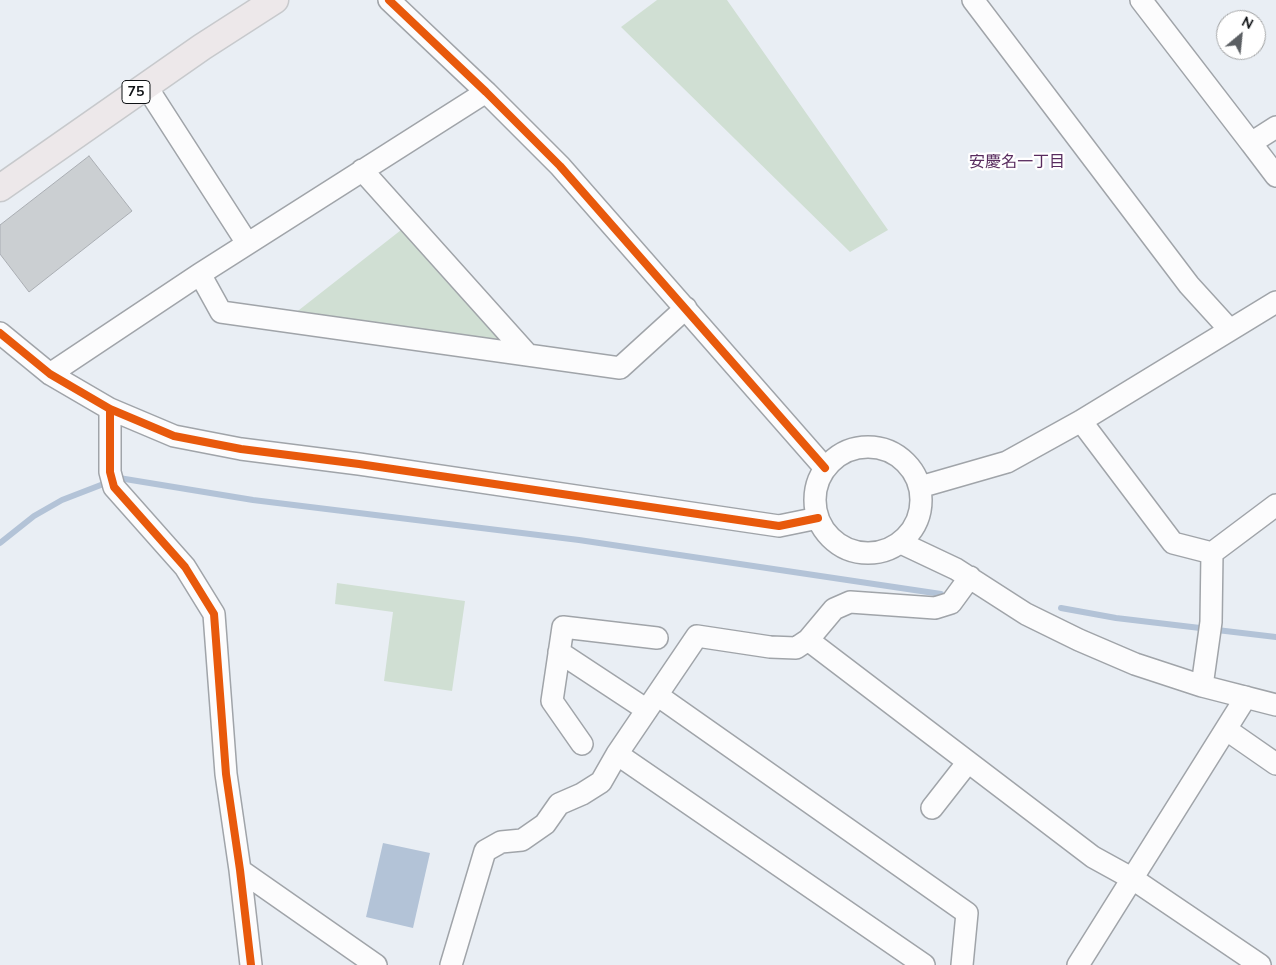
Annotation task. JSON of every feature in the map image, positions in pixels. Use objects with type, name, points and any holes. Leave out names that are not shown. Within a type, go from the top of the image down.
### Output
[{"type":"main road","name":"75","points":[[0,188],[202,47],[275,0]]},
{"type":"street","points":[[389,0],[486,92],[560,166],[825,468]]},
{"type":"street","points":[[973,0],[1189,285],[1230,330]]},
{"type":"street","points":[[1141,0],[1276,176]]},
{"type":"street","points":[[146,86],[247,243]]},
{"type":"street","points":[[50,374],[247,243],[486,92]]},
{"type":"street","points":[[1251,143],[1276,127]]},
{"type":"street","points":[[362,170],[528,355]]},
{"type":"street","points":[[200,274],[221,312],[620,368],[686,308]]},
{"type":"street","points":[[920,487],[1007,462],[1081,421],[1276,302]]},
{"type":"street","points":[[0,333],[50,374],[110,409],[174,436],[241,449],[358,464],[779,526],[818,518]]},
{"type":"street","points":[[110,409],[110,472],[114,487],[185,567],[214,614],[226,774],[251,965]]},
{"type":"street","points":[[1081,421],[1173,542],[1212,553]]},
{"type":"street","points":[[870,446],[887,449],[902,458],[914,471],[920,487],[922,502],[919,518],[912,532],[901,543],[886,551],[870,553],[853,551],[838,544],[826,532],[818,518],[815,501],[817,483],[825,468],[838,456],[853,448],[870,446]]},
{"type":"street","points":[[1212,553],[1276,505]]},
{"type":"street","points":[[901,543],[956,569],[1026,614],[1135,664],[1202,686],[1276,706]]},
{"type":"street","points":[[1202,686],[1211,622],[1212,553]]},
{"type":"street","points":[[451,965],[485,850],[501,842],[522,840],[545,824],[559,804],[582,794],[601,782],[617,754],[697,636],[770,647],[796,648],[808,640],[834,609],[850,602],[935,608],[951,602],[970,578]]},
{"type":"street","points":[[582,744],[552,700],[563,627],[657,638]]},
{"type":"street","points":[[808,640],[1093,857],[1133,879],[1260,965]]},
{"type":"street","points":[[559,652],[652,703],[968,913],[962,965]]},
{"type":"street","points":[[1078,965],[1246,698]]},
{"type":"street","points":[[1227,730],[1276,764]]},
{"type":"street","points":[[617,754],[924,965]]},
{"type":"street","points":[[932,808],[968,762]]},
{"type":"street","points":[[240,870],[376,965]]},
{"type":"green space","points":[[657,0],[727,0],[888,230],[850,252],[621,27]]},
{"type":"green space","points":[[410,223],[528,355],[285,321]]},
{"type":"green space","points":[[337,583],[465,601],[452,691],[384,681],[393,612],[335,604]]},
{"type":"water","points":[[383,843],[430,853],[413,928],[366,917]]},
{"type":"building","points":[[89,156],[132,211],[29,292],[0,254],[0,225]]},
{"type":"waterway","points":[[0,543],[34,516],[62,500],[119,478],[253,500],[579,540],[941,594]]},
{"type":"waterway","points":[[1061,608],[1116,618],[1276,637]]},
{"type":"cycle path","points":[[389,0],[486,92],[560,166],[825,468]]},
{"type":"cycle path","points":[[0,333],[50,374],[110,409],[174,436],[241,449],[359,464],[779,526],[818,518]]},
{"type":"cycle path","points":[[110,409],[110,472],[114,487],[185,567],[214,614],[226,774],[251,965]]},
{"type":"district","name":"安慶名一丁目","points":[[1017,162]]}]
